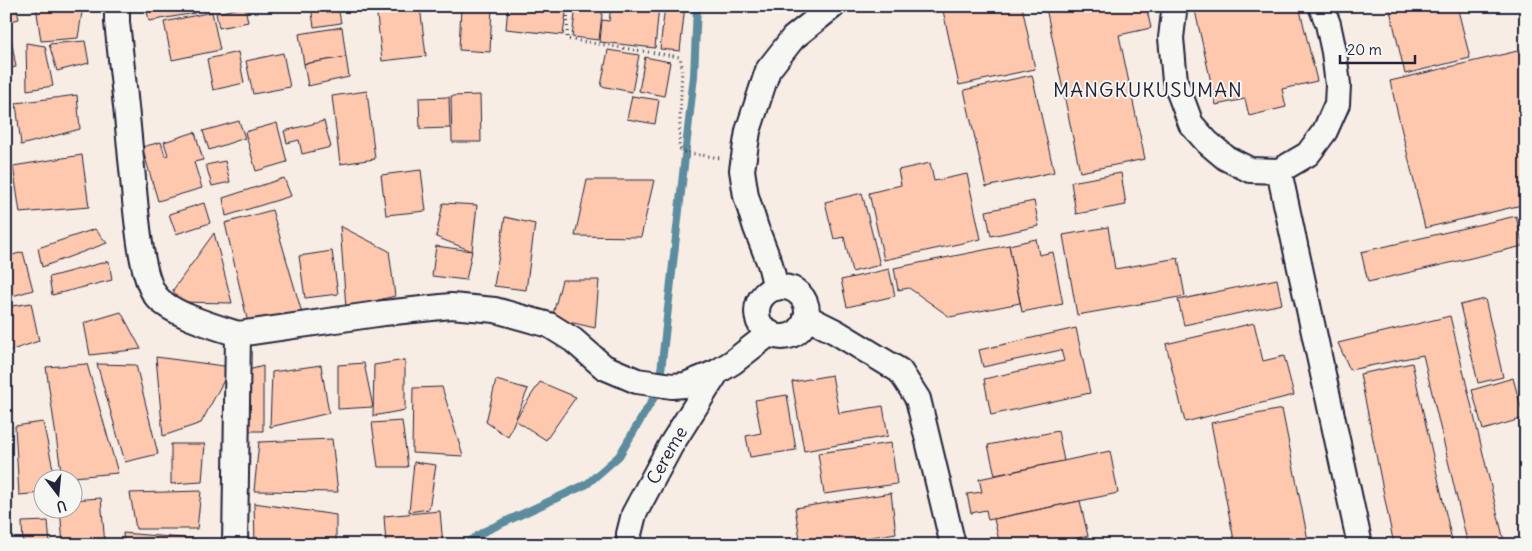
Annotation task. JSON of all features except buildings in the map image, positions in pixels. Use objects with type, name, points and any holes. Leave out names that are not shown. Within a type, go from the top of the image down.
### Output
[{"type":"street","points":[[117,6],[139,236],[147,279],[155,295],[166,305],[201,322],[238,334],[384,313],[451,306],[496,310],[550,326],[573,340],[604,367],[637,381],[672,386],[685,385],[717,372],[770,333]]},
{"type":"street","points":[[776,288],[770,264],[746,196],[742,170],[748,131],[768,70],[793,38],[833,6]]},
{"type":"street","points":[[1176,6],[1171,38],[1175,81],[1191,124],[1226,158],[1250,170],[1279,171],[1308,154],[1325,131],[1337,104],[1338,85],[1334,52],[1328,24],[1321,6]]},
{"type":"street","points":[[1279,171],[1360,545]]},
{"type":"street","points":[[786,287],[795,291],[803,298],[807,307],[803,325],[796,332],[788,336],[770,333],[758,319],[757,309],[760,300],[767,292],[776,288],[786,287]]},
{"type":"street","points":[[806,317],[836,332],[900,372],[918,399],[953,545]]},
{"type":"street","points":[[235,545],[238,334]]},
{"type":"street","name":"Cereme","points":[[630,545],[629,534],[634,514],[667,452],[717,372]]},
{"type":"path","points":[[568,6],[567,39],[680,57],[682,66],[679,148],[682,152],[714,157]]},
{"type":"waterway","points":[[464,545],[483,532],[587,484],[619,456],[659,389],[694,76],[697,6]]},
{"type":"district","name":"MANGKUKUSUMAN","points":[[1148,89]]}]
